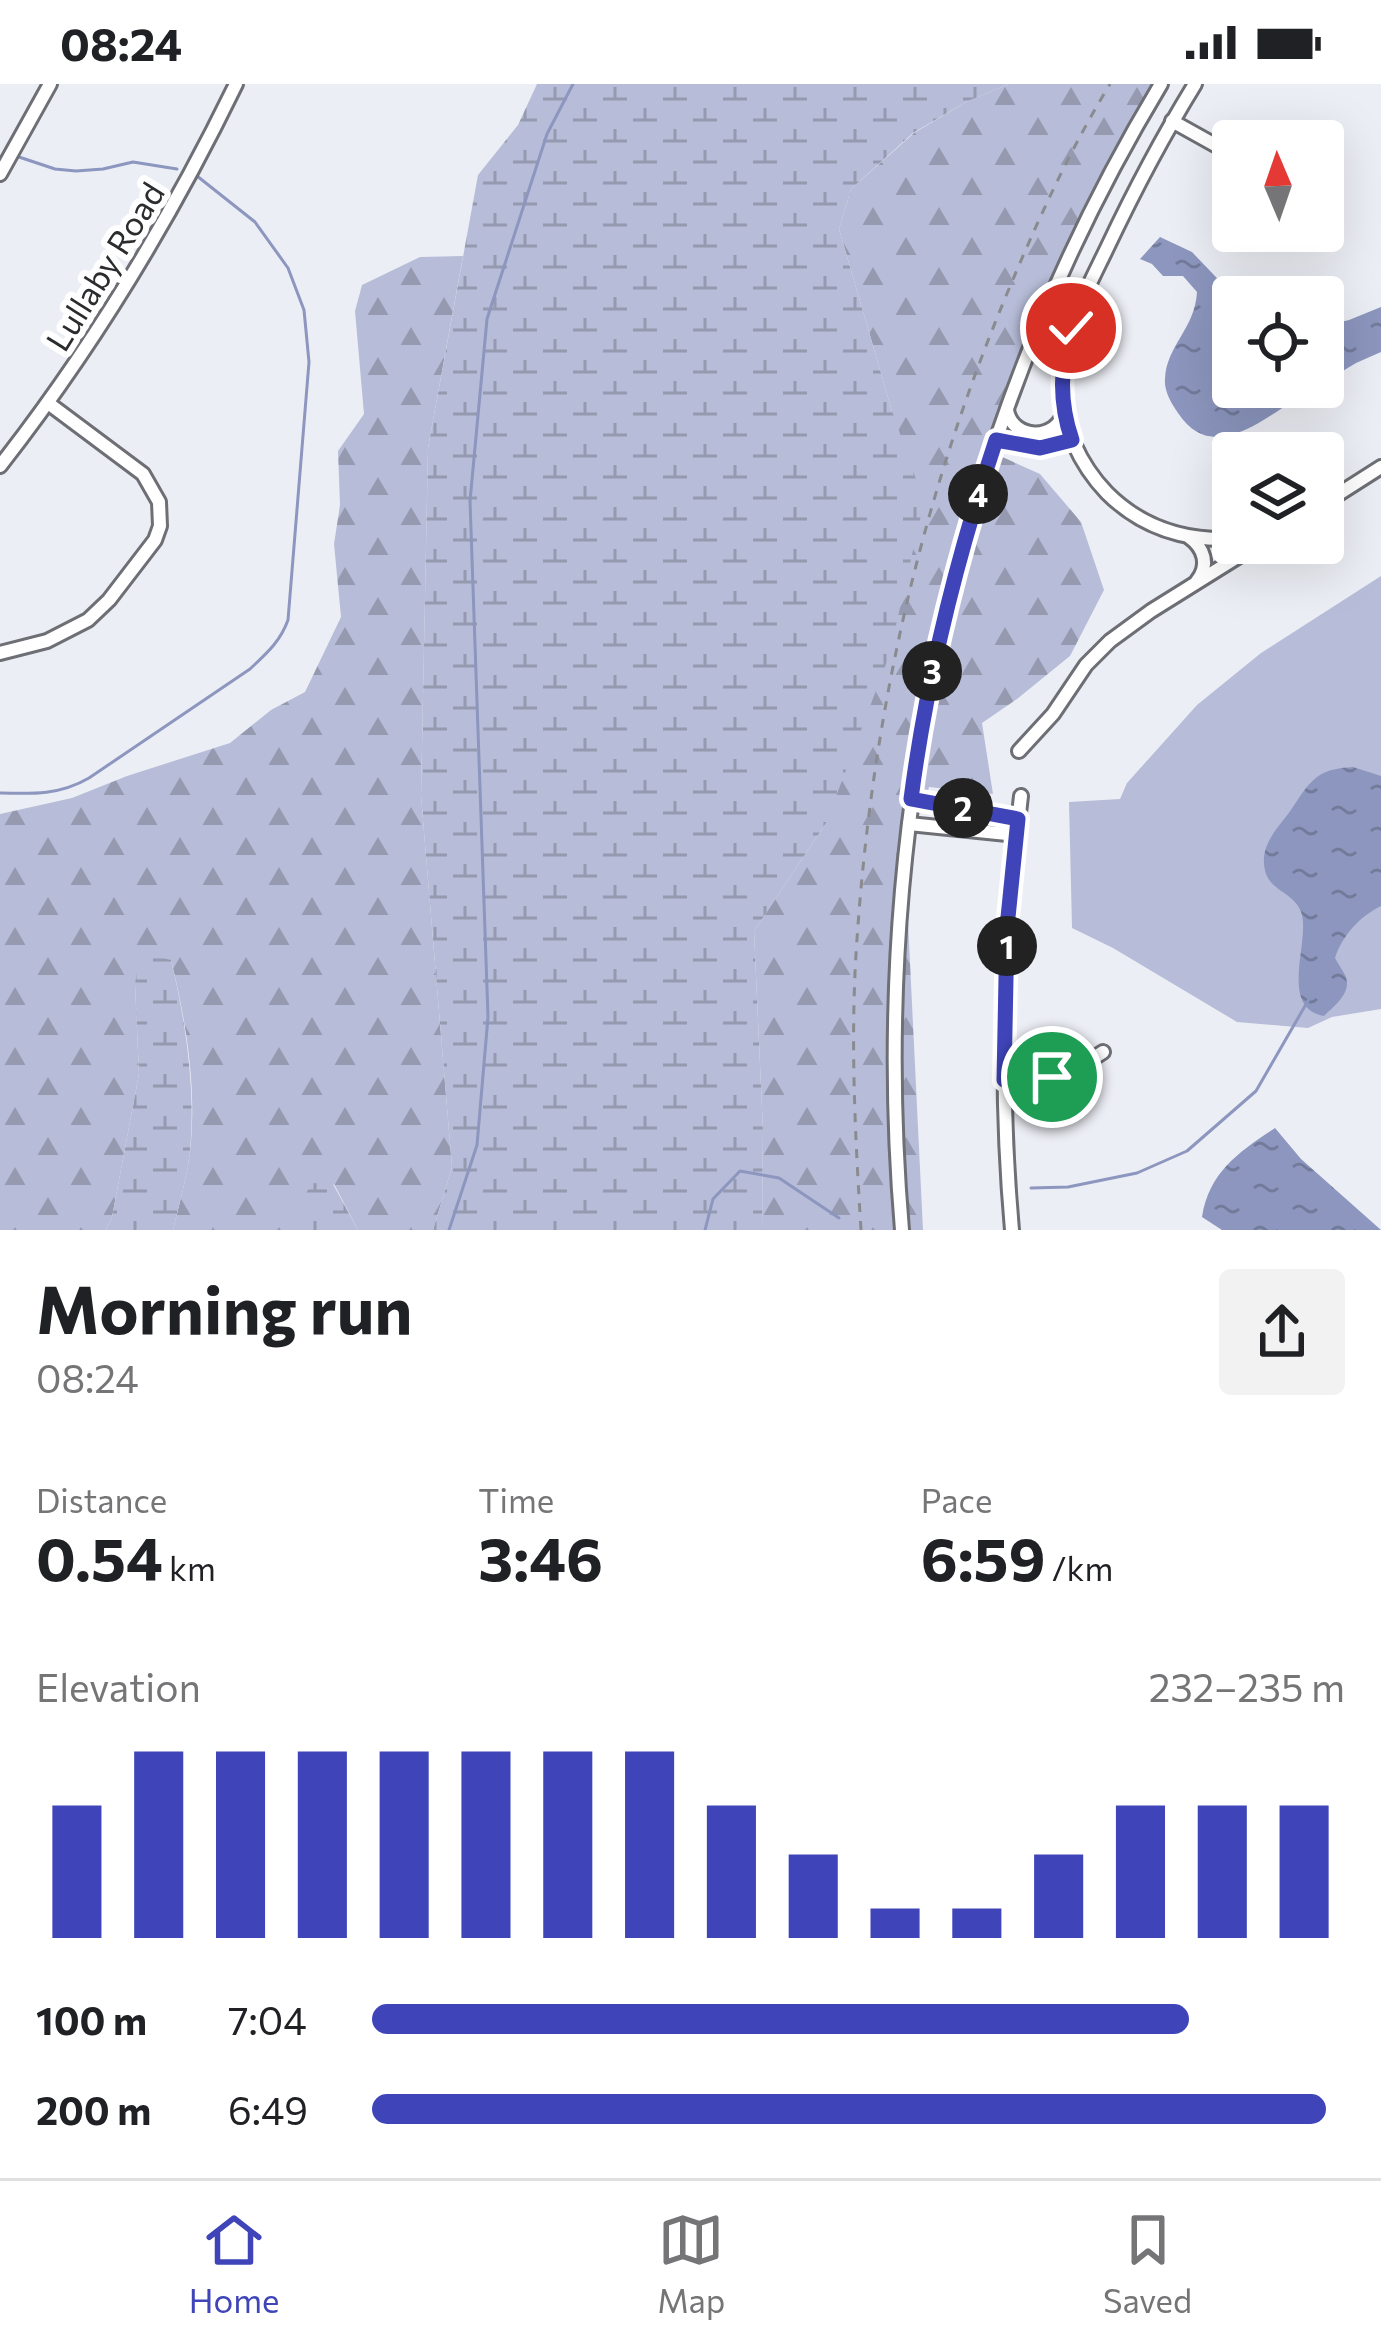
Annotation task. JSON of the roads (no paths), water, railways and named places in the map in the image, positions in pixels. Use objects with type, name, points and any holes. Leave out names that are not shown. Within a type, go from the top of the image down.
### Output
[{"type":"street","points":[[0,174],[50,84]]},
{"type":"street","name":"Lullaby Road","points":[[0,466],[98,331],[153,243],[236,84]]},
{"type":"street","points":[[902,1230],[894,1027],[899,913],[919,742],[949,596],[1007,405],[1074,247],[1161,84]]},
{"type":"street","points":[[1195,84],[1124,212],[1071,328],[1062,373],[1072,440],[1113,499],[1160,529],[1212,538]]},
{"type":"street","points":[[1172,121],[1212,143]]},
{"type":"street","points":[[0,652],[60,636],[88,620],[144,555],[160,526],[159,502],[143,473],[48,403]]},
{"type":"street","points":[[1007,405],[1010,422],[1034,433],[1054,429],[1064,410]]},
{"type":"street","points":[[996,440],[1040,448],[1072,440]]},
{"type":"street","points":[[1344,491],[1381,467]]},
{"type":"street","points":[[1188,536],[1204,558],[1202,574],[1194,584]]},
{"type":"street","points":[[1018,751],[1053,714],[1099,652],[1137,620],[1226,564]]},
{"type":"street","points":[[1012,1230],[1004,1080],[1007,927],[1021,796]]},
{"type":"street","points":[[911,799],[1018,819]]},
{"type":"street","points":[[977,831],[979,811]]},
{"type":"street","points":[[909,824],[1017,836]]},
{"type":"street","points":[[1004,1080],[1052,1077],[1103,1052]]},
{"type":"water","points":[[1160,237],[1192,252],[1215,276],[1212,408],[1283,408],[1240,432],[1212,432],[1210,436],[1193,429],[1171,401],[1165,379],[1197,292],[1183,276],[1163,276],[1140,259]]},
{"type":"water","points":[[1381,307],[1381,352],[1344,370],[1344,321]]},
{"type":"water","points":[[1353,767],[1381,776],[1381,906],[1359,921],[1342,942],[1335,958],[1347,987],[1324,1016],[1310,1011],[1299,988],[1302,915],[1295,902],[1269,880],[1264,857],[1273,834],[1312,781],[1321,774]]},
{"type":"water","points":[[1275,1128],[1301,1159],[1381,1230],[1222,1230],[1202,1217],[1219,1175]]},
{"type":"waterway","points":[[449,1230],[477,1145],[488,1017],[470,501],[487,319],[547,134],[573,84]]},
{"type":"waterway","points":[[16,156],[76,171],[133,162],[177,169]]},
{"type":"waterway","points":[[0,793],[57,790],[89,778],[250,669],[277,641],[288,620],[309,362],[304,310],[288,268],[255,222],[197,176]]},
{"type":"waterway","points":[[1031,1188],[1068,1187],[1137,1173],[1187,1151],[1256,1091],[1309,999]]},
{"type":"waterway","points":[[705,1230],[713,1199],[740,1171],[779,1178],[839,1218]]}]
